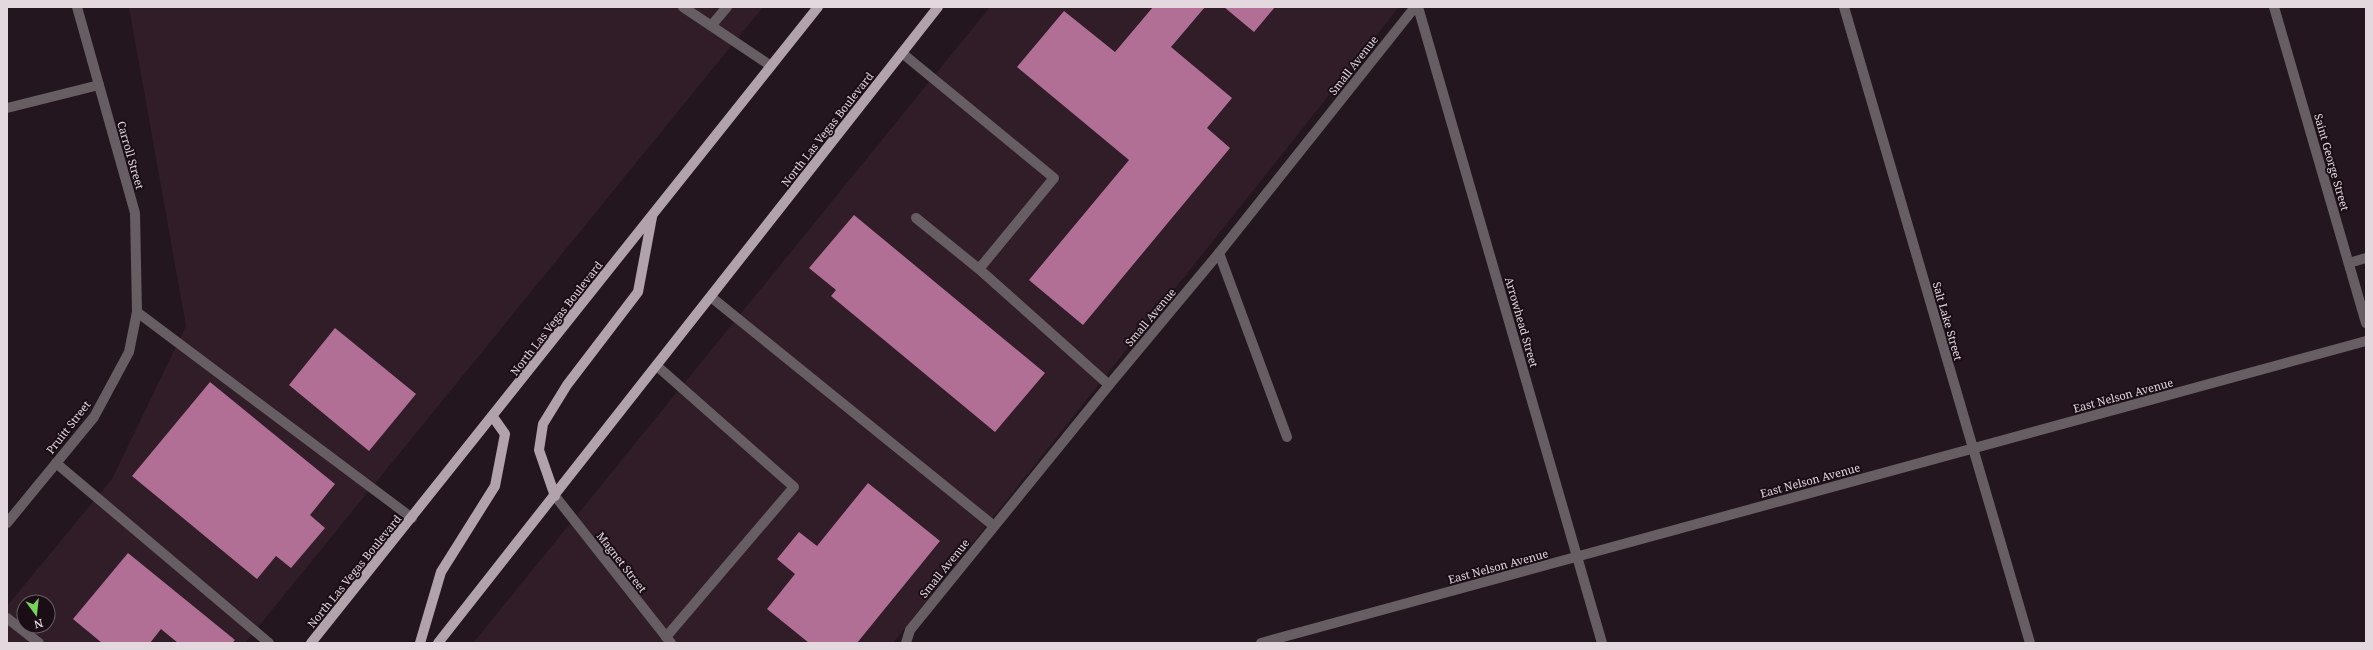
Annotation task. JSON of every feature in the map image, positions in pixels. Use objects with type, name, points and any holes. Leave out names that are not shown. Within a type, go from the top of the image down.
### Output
[{"type":"main road","name":"North Las Vegas Boulevard","points":[[311,643],[493,417],[818,7]]},
{"type":"main road","name":"North Las Vegas Boulevard","points":[[438,643],[938,7]]},
{"type":"main road","points":[[555,496],[539,450],[543,424],[567,385],[638,292],[652,216]]},
{"type":"main road","points":[[420,643],[441,572],[495,486],[505,434],[493,417]]},
{"type":"street","name":"Carroll Street","points":[[77,7],[135,213],[137,312]]},
{"type":"street","points":[[683,7],[771,66]]},
{"type":"street","points":[[711,26],[727,7]]},
{"type":"street","name":"Small Avenue","points":[[906,643],[910,630],[1109,385],[1219,253],[1414,7]]},
{"type":"street","name":"Arrowhead Street","points":[[1418,7],[1602,643]]},
{"type":"street","name":"Salt Lake Street","points":[[1844,7],[2030,643]]},
{"type":"street","name":"Saint George Street","points":[[2274,7],[2366,323]]},
{"type":"street","points":[[902,53],[1054,178],[978,269]]},
{"type":"street","points":[[7,108],[99,85]]},
{"type":"street","points":[[916,218],[978,269],[1109,385]]},
{"type":"street","points":[[1219,253],[1287,437]]},
{"type":"street","points":[[2349,263],[2366,258]]},
{"type":"street","points":[[711,297],[994,526]]},
{"type":"street","points":[[137,312],[412,518]]},
{"type":"street","name":"Pruitt Street","points":[[7,523],[94,417],[129,352],[137,312]]},
{"type":"street","name":"East Nelson Avenue","points":[[1261,643],[2366,341]]},
{"type":"street","points":[[657,366],[794,487],[668,640]]},
{"type":"street","points":[[56,463],[269,643]]},
{"type":"street","name":"Magnet Street","points":[[555,496],[668,640]]},
{"type":"street","points":[[7,618],[39,643]]},
{"type":"shaded area","points":[[129,7],[763,7],[245,643],[7,643],[7,606],[16,595],[16,634],[56,634],[56,594],[17,594],[112,479],[186,326]]},
{"type":"shaded area","points":[[990,7],[1399,7],[893,643],[473,643]]},
{"type":"building","points":[[1153,7],[1205,7],[1171,47],[1232,98],[1207,128],[1230,148],[1083,325],[1029,280],[1129,160],[1017,67],[1064,11],[1115,52]]},
{"type":"building","points":[[1224,7],[1275,7],[1254,32]]},
{"type":"building","points":[[854,215],[1045,373],[995,432],[831,296],[836,290],[809,268]]},
{"type":"building","points":[[335,328],[416,394],[369,451],[289,385]]},
{"type":"building","points":[[210,382],[335,484],[310,515],[325,528],[291,568],[276,556],[257,579],[132,476]]},
{"type":"building","points":[[868,483],[940,541],[857,643],[809,643],[767,609],[795,574],[777,559],[799,532],[817,546]]},
{"type":"building","points":[[128,553],[235,640],[232,643],[178,643],[161,629],[150,643],[102,643],[73,619]]}]
